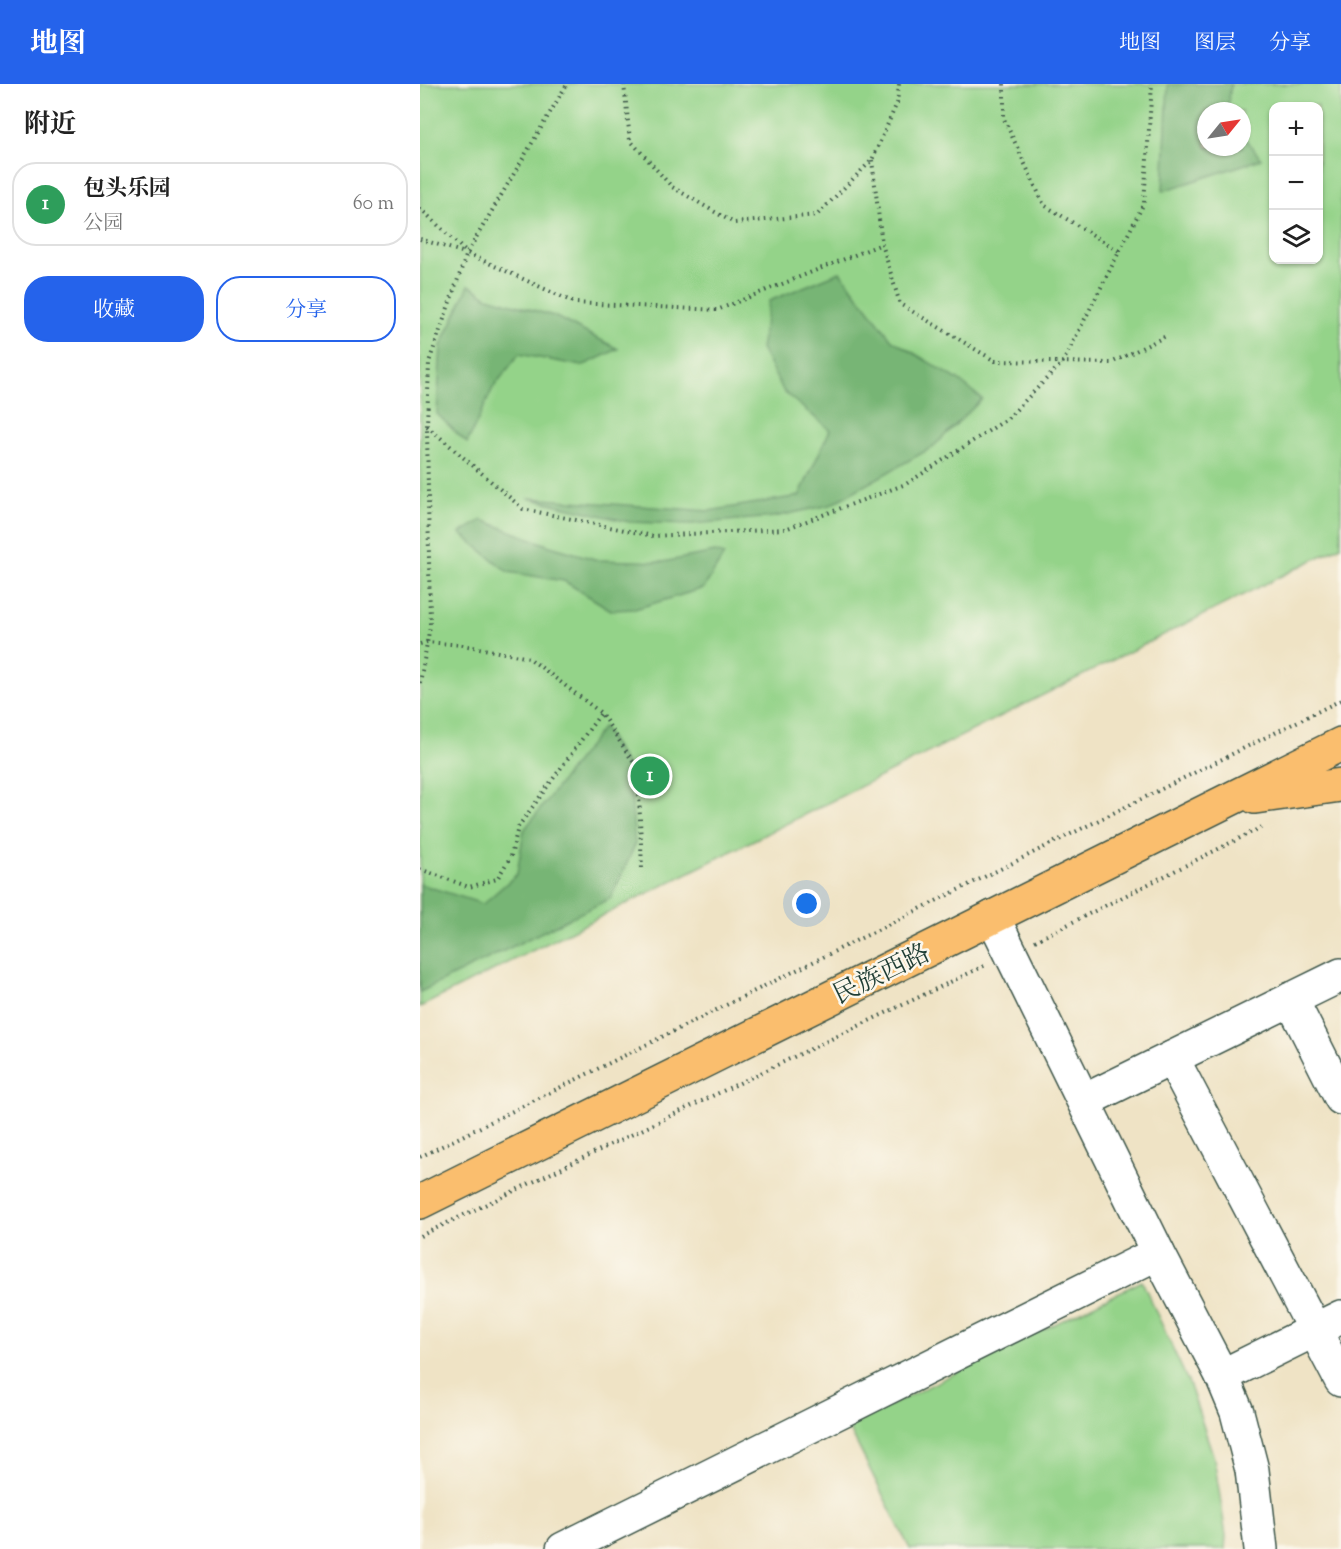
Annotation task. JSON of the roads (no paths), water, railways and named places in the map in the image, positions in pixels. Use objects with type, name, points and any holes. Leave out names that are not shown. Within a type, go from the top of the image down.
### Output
[{"type":"main road","name":"民族西路","points":[[420,1202],[1341,744]]},
{"type":"main road","points":[[1227,801],[1341,785]]},
{"type":"street","points":[[993,917],[1158,1253],[1222,1376],[1246,1441],[1257,1506],[1261,1549]]},
{"type":"street","points":[[1084,1101],[1341,975]]},
{"type":"street","points":[[1291,999],[1341,1098]]},
{"type":"street","points":[[1172,1058],[1328,1324],[1341,1380]]},
{"type":"street","points":[[563,1549],[1158,1253]]},
{"type":"street","points":[[1222,1376],[1328,1324]]},
{"type":"place","name":"包头乐园","points":[[650,776]]}]
